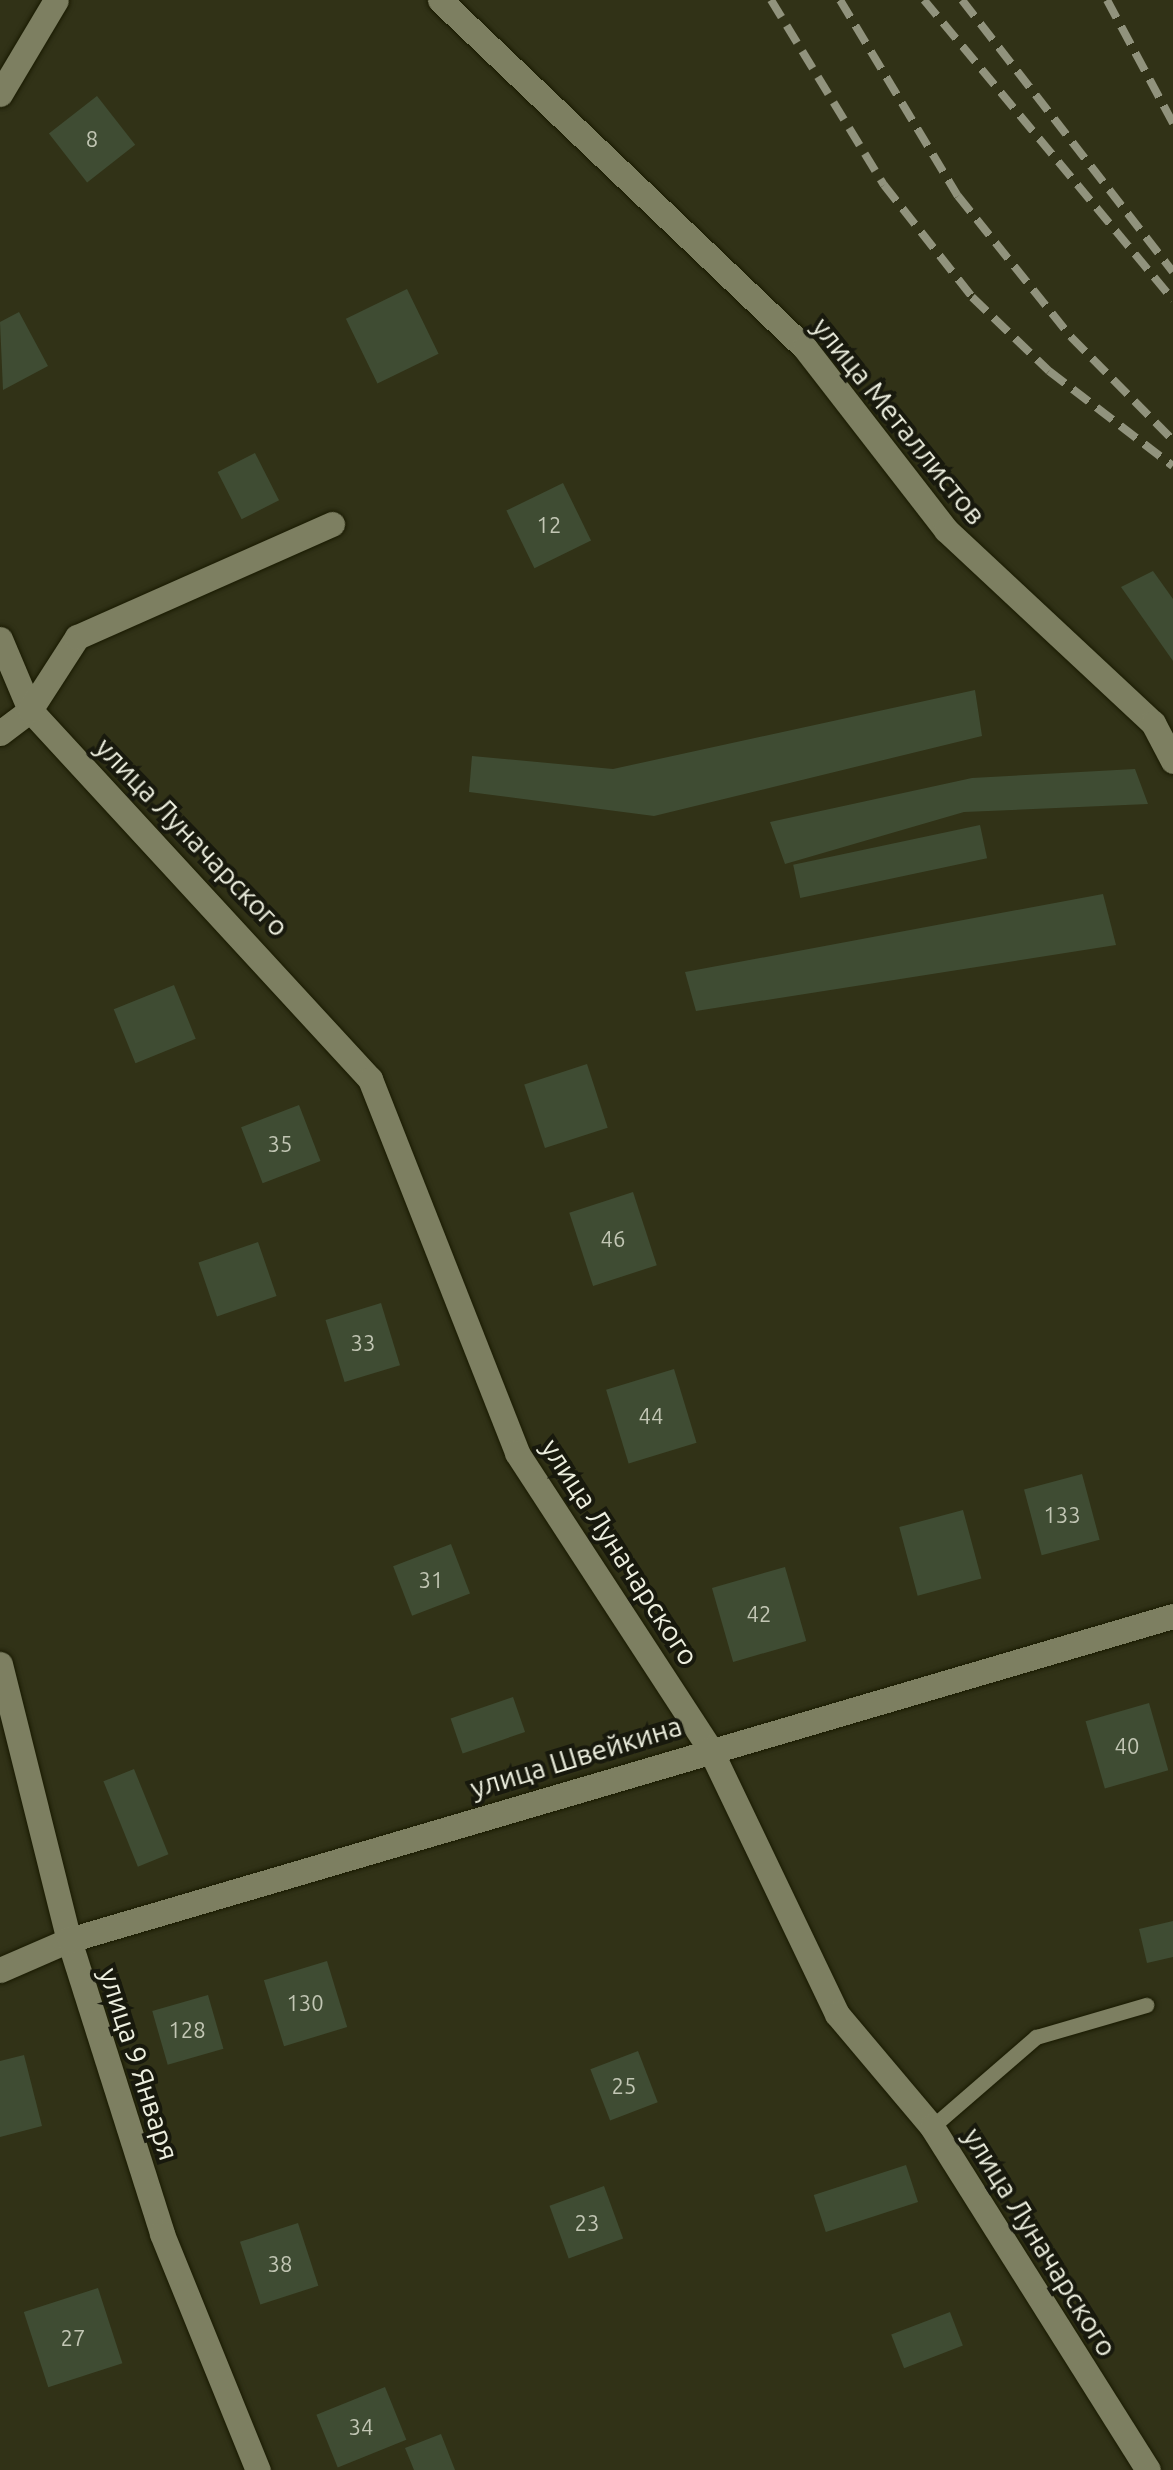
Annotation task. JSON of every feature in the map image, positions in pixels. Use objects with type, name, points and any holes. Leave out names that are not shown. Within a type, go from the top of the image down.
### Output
[{"type":"street","points":[[0,94],[56,0]]},
{"type":"street","name":"улица Металлистов","points":[[440,0],[805,348],[946,530],[1153,723],[1173,761]]},
{"type":"street","points":[[0,733],[30,710],[77,636],[332,524]]},
{"type":"street","name":"улица Луначарского","points":[[0,639],[30,710],[370,1080],[517,1453],[710,1748],[837,2014],[932,2127],[1148,2470]]},
{"type":"street","name":"улица Швейкина","points":[[0,1970],[68,1940],[710,1748],[1173,1616]]},
{"type":"street","name":"улица 9 Января","points":[[0,1664],[40,1795],[68,1940],[162,2234],[258,2470]]},
{"type":"lane","points":[[932,2127],[1036,2037],[1146,2006]]},
{"type":"building","points":[[97,96],[135,145],[87,182],[49,134]]},
{"type":"building","points":[[407,289],[439,354],[377,384],[346,319]]},
{"type":"building","points":[[19,312],[48,366],[3,390],[0,322]]},
{"type":"building","points":[[255,453],[279,500],[242,519],[218,472]]},
{"type":"building","points":[[563,483],[591,541],[534,568],[506,511]]},
{"type":"building","points":[[1153,571],[1173,599],[1173,661],[1121,587]]},
{"type":"building","points":[[975,690],[982,736],[654,816],[469,792],[472,756],[613,769]]},
{"type":"building","points":[[1135,769],[1148,804],[964,812],[785,864],[770,822],[972,778]]},
{"type":"building","points":[[980,825],[987,858],[800,898],[793,865]]},
{"type":"building","points":[[1103,894],[1116,945],[696,1011],[685,972]]},
{"type":"building","points":[[174,985],[196,1039],[135,1063],[114,1009]]},
{"type":"building","points":[[587,1064],[608,1128],[545,1148],[524,1084]]},
{"type":"building","points":[[299,1105],[321,1161],[263,1183],[241,1127]]},
{"type":"building","points":[[633,1192],[657,1265],[593,1286],[569,1213]]},
{"type":"building","points":[[258,1242],[277,1296],[217,1316],[198,1263]]},
{"type":"building","points":[[381,1303],[400,1365],[345,1382],[326,1320]]},
{"type":"building","points":[[674,1369],[697,1443],[629,1463],[606,1390]]},
{"type":"building","points":[[1082,1474],[1100,1540],[1042,1555],[1024,1490]]},
{"type":"building","points":[[963,1510],[981,1579],[918,1596],[899,1527]]},
{"type":"building","points":[[451,1544],[470,1593],[412,1616],[393,1566]]},
{"type":"building","points":[[785,1567],[806,1641],[733,1662],[712,1588]]},
{"type":"building","points":[[513,1697],[525,1732],[463,1753],[451,1718]]},
{"type":"building","points":[[1149,1703],[1168,1770],[1105,1788],[1086,1721]]},
{"type":"building","points":[[134,1769],[168,1854],[138,1867],[103,1781]]},
{"type":"building","points":[[1173,1921],[1173,1957],[1147,1963],[1139,1929]]},
{"type":"building","points":[[327,1961],[347,2027],[284,2046],[264,1980]]},
{"type":"building","points":[[208,1995],[223,2049],[168,2065],[152,2011]]},
{"type":"building","points":[[638,2051],[658,2102],[610,2121],[590,2069]]},
{"type":"building","points":[[24,2055],[42,2126],[0,2137],[0,2061]]},
{"type":"building","points":[[906,2165],[918,2202],[826,2232],[814,2195]]},
{"type":"building","points":[[604,2186],[623,2239],[569,2258],[549,2206]]},
{"type":"building","points":[[298,2223],[318,2286],[260,2305],[240,2242]]},
{"type":"building","points":[[98,2288],[122,2363],[48,2387],[24,2312]]},
{"type":"building","points":[[950,2312],[963,2346],[904,2368],[891,2335]]},
{"type":"building","points":[[385,2387],[406,2440],[338,2468],[316,2415]]},
{"type":"building","points":[[441,2434],[455,2470],[414,2470],[405,2448]]},
{"type":"railway","points":[[771,0],[884,185],[972,297],[1049,371],[1173,466]]},
{"type":"railway","points":[[840,0],[958,196],[1071,337],[1173,440]]},
{"type":"railway","points":[[924,0],[1173,300]]},
{"type":"railway","points":[[962,0],[1173,272]]},
{"type":"railway","points":[[1107,0],[1173,123]]}]
